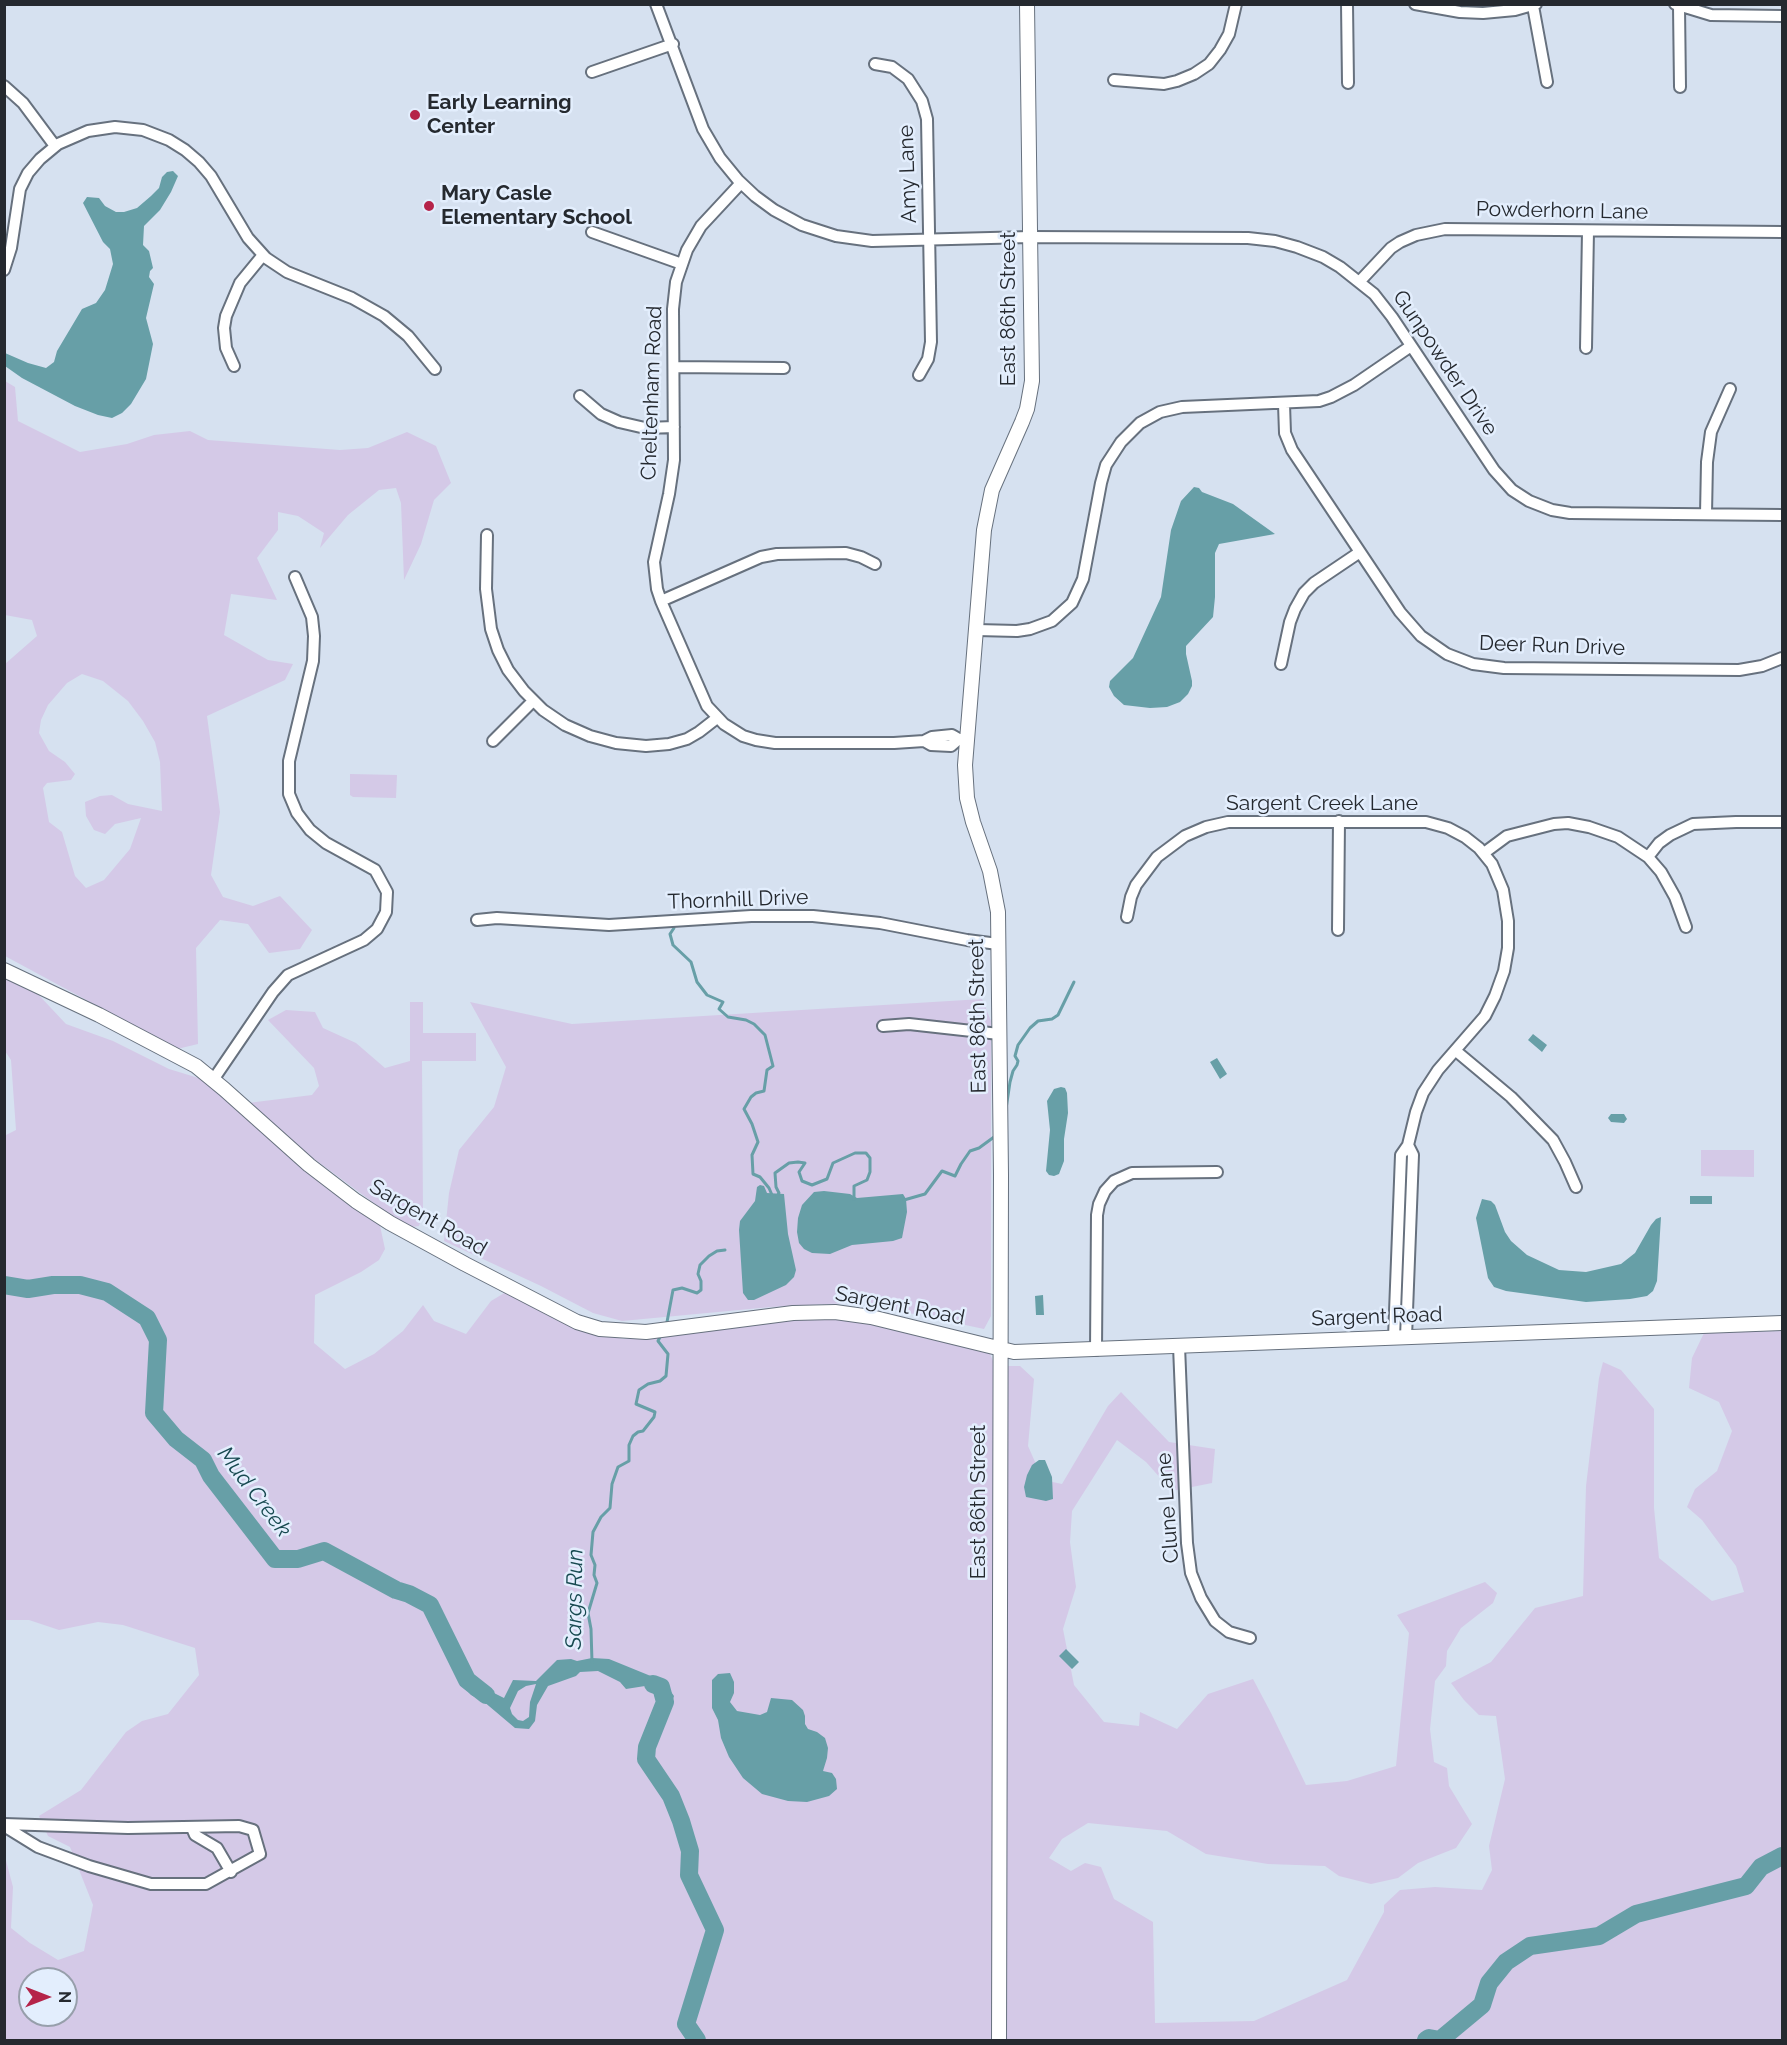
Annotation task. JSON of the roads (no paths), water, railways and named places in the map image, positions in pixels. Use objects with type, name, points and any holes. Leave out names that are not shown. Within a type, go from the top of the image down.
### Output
[{"type":"street","name":"Gunpowder Drive","points":[[656,4],[703,129],[720,158],[741,183],[774,210],[794,221],[819,231],[863,240],[1030,237],[1248,238],[1275,241],[1323,257],[1360,281],[1384,305],[1494,470],[1512,490],[1529,501],[1548,509],[1570,513],[1782,515]]},
{"type":"street","name":"East 86th Street","points":[[999,2040],[998,912],[994,885],[967,798],[963,739],[977,630],[984,530],[989,503],[992,490],[1027,409],[1032,381],[1027,4]]},
{"type":"street","points":[[1114,80],[1160,84],[1177,81],[1194,74],[1209,64],[1220,50],[1230,30],[1236,4]]},
{"type":"street","points":[[1347,4],[1348,83]]},
{"type":"street","points":[[1415,4],[1476,13],[1506,11],[1535,5],[1547,82]]},
{"type":"street","points":[[1680,87],[1677,6],[1711,15],[1782,16]]},
{"type":"street","points":[[592,72],[673,45]]},
{"type":"street","name":"Amy Lane","points":[[875,64],[892,67],[905,75],[914,85],[922,101],[928,124],[931,342],[928,359],[919,375]]},
{"type":"street","points":[[4,86],[23,103],[55,146]]},
{"type":"street","points":[[4,270],[9,257],[8,237],[17,198],[23,181],[40,159],[55,146],[88,131],[115,128],[143,130],[169,140],[192,155],[208,172],[239,226],[263,255],[287,272],[352,298],[384,316],[408,336],[435,369]]},
{"type":"street","name":"Cheltenham Road","points":[[717,718],[700,693],[661,601],[657,589],[654,562],[673,469],[673,309],[676,282],[681,264],[701,226],[741,183]]},
{"type":"street","name":"Powderhorn Lane","points":[[1360,281],[1391,248],[1403,240],[1416,235],[1453,229],[1782,232]]},
{"type":"street","points":[[1586,348],[1588,231]]},
{"type":"street","points":[[592,232],[681,264]]},
{"type":"street","points":[[234,366],[226,348],[224,328],[226,316],[240,283],[263,255]]},
{"type":"street","points":[[977,630],[1030,629],[1052,621],[1071,603],[1083,579],[1106,465],[1120,442],[1140,423],[1160,412],[1182,407],[1284,404],[1312,402],[1331,397],[1354,385],[1411,346]]},
{"type":"street","points":[[674,367],[784,368]]},
{"type":"street","points":[[1706,514],[1707,462],[1710,440],[1714,423],[1730,389]]},
{"type":"street","points":[[580,396],[601,414],[619,422],[645,428],[674,427]]},
{"type":"street","name":"Deer Run Drive","points":[[1284,404],[1286,433],[1292,450],[1400,612],[1415,630],[1439,650],[1473,664],[1504,668],[1735,670],[1762,666],[1782,658]]},
{"type":"street","points":[[487,535],[486,589],[491,629],[498,650],[508,670],[533,701],[554,718],[573,729],[624,745],[655,746],[678,742],[695,735],[717,718],[739,734],[770,742],[924,741],[931,745],[951,746],[963,739]]},
{"type":"street","points":[[1281,664],[1294,609],[1304,593],[1360,552]]},
{"type":"street","points":[[661,601],[761,557],[777,554],[846,553],[875,564]]},
{"type":"street","points":[[213,1080],[273,992],[288,975],[364,940],[377,929],[386,912],[387,892],[375,870],[326,843],[310,830],[297,813],[289,794],[289,761],[313,661],[314,636],[312,617],[295,577]]},
{"type":"street","points":[[493,741],[533,701]]},
{"type":"street","name":"Sargent Creek Lane","points":[[1127,916],[1131,897],[1145,871],[1163,851],[1198,830],[1219,824],[1242,821],[1431,823],[1457,832],[1484,853]]},
{"type":"street","points":[[1338,930],[1340,821]]},
{"type":"street","points":[[1648,857],[1659,843],[1693,824],[1782,822]]},
{"type":"street","points":[[1400,1337],[1401,1155],[1408,1145],[1423,1092],[1438,1070],[1479,1024],[1491,1004],[1504,970],[1508,948],[1508,921],[1503,890],[1494,867],[1484,853],[1507,836],[1544,825],[1569,823],[1618,837],[1648,857],[1660,872],[1675,897],[1686,927]]},
{"type":"street","name":"Thornhill Drive","points":[[477,920],[497,918],[609,925],[742,917],[813,916],[880,922],[998,944]]},
{"type":"street","name":"Sargent Road","points":[[4,970],[196,1066],[309,1165],[356,1201],[413,1237],[582,1324],[614,1331],[646,1332],[789,1313],[835,1312],[871,1317],[1014,1352],[1782,1323]]},
{"type":"street","points":[[884,1026],[909,1024],[999,1034]]},
{"type":"street","points":[[1456,1051],[1511,1098],[1553,1140],[1576,1187]]},
{"type":"street","points":[[1096,1350],[1097,1215],[1105,1191],[1114,1181],[1132,1173],[1218,1172]]},
{"type":"street","name":"Clune Lane","points":[[1179,1346],[1187,1543],[1191,1573],[1201,1598],[1215,1621],[1229,1632],[1250,1638]]},
{"type":"street","points":[[4,1825],[128,1828],[239,1826],[253,1830],[260,1854],[206,1884],[151,1884],[89,1866],[38,1847],[4,1825]]},
{"type":"street","points":[[192,1827],[195,1836],[217,1848],[231,1872]]},
{"type":"water","points":[[173,171],[178,176],[171,192],[160,210],[144,226],[143,245],[149,251],[153,268],[149,277],[154,284],[146,318],[153,344],[146,379],[131,404],[122,413],[112,418],[98,415],[75,406],[22,378],[5,366],[5,353],[46,368],[54,362],[57,351],[82,309],[96,303],[105,290],[113,264],[110,249],[103,242],[83,203],[87,197],[99,198],[105,206],[116,212],[124,212],[137,208],[159,188],[162,177],[167,172]]},
{"type":"water","points":[[1194,487],[1233,504],[1275,534],[1219,544],[1215,553],[1213,617],[1186,646],[1192,681],[1188,694],[1180,702],[1167,707],[1124,705],[1114,696],[1109,687],[1110,681],[1133,658],[1161,597],[1171,530],[1181,501]]},
{"type":"water","points":[[1533,1034],[1547,1045],[1542,1052],[1528,1040]]},
{"type":"water","points":[[1217,1058],[1227,1074],[1220,1079],[1210,1062]]},
{"type":"water","points":[[1065,1088],[1067,1093],[1068,1113],[1064,1139],[1064,1161],[1059,1174],[1054,1176],[1049,1175],[1046,1171],[1050,1130],[1047,1101],[1054,1089]]},
{"type":"water","points":[[1611,1114],[1624,1114],[1627,1119],[1624,1123],[1611,1122],[1608,1118]]},
{"type":"water","points":[[764,1186],[767,1193],[784,1194],[788,1234],[796,1270],[794,1277],[786,1285],[754,1300],[748,1300],[743,1293],[739,1230],[740,1221],[755,1201],[757,1187]]},
{"type":"water","points":[[814,1192],[850,1194],[857,1198],[903,1194],[906,1199],[907,1212],[902,1238],[852,1245],[830,1254],[812,1253],[804,1249],[799,1243],[797,1232],[802,1205]]},
{"type":"water","points":[[1690,1196],[1712,1196],[1712,1204],[1690,1204]]},
{"type":"water","points":[[1482,1199],[1491,1201],[1495,1205],[1505,1232],[1511,1241],[1527,1255],[1559,1270],[1586,1272],[1621,1264],[1635,1253],[1651,1225],[1661,1217],[1657,1281],[1653,1291],[1647,1296],[1630,1299],[1586,1302],[1506,1291],[1494,1287],[1488,1278],[1476,1218]]},
{"type":"water","points":[[1043,1295],[1044,1315],[1036,1315],[1035,1296]]},
{"type":"water","points":[[1039,1460],[1045,1460],[1052,1477],[1053,1499],[1046,1501],[1026,1497],[1024,1487],[1032,1465]]},
{"type":"water","points":[[1066,1649],[1079,1662],[1072,1669],[1059,1656]]},
{"type":"water","points":[[592,1658],[609,1659],[663,1681],[674,1696],[672,1703],[656,1700],[654,1694],[645,1686],[626,1689],[620,1682],[598,1671],[580,1672],[576,1676],[548,1686],[537,1705],[535,1721],[529,1729],[515,1728],[483,1701],[471,1695],[461,1684],[474,1676],[490,1691],[504,1698],[513,1680],[536,1681],[557,1660],[577,1661]],"holes":[[[536,1684],[530,1702],[529,1717],[523,1721],[518,1720],[510,1708],[518,1691]]]},
{"type":"water","points":[[730,1673],[734,1682],[734,1693],[730,1702],[737,1711],[760,1715],[767,1712],[771,1698],[792,1700],[803,1710],[808,1729],[825,1738],[828,1748],[823,1771],[832,1773],[836,1779],[837,1789],[829,1796],[807,1802],[788,1801],[762,1794],[743,1778],[729,1757],[712,1708],[712,1680],[718,1674]]},
{"type":"waterway","points":[[674,928],[670,934],[673,945],[691,962],[697,982],[707,995],[723,1002],[719,1009],[728,1017],[746,1020],[754,1024],[765,1035],[773,1066],[767,1070],[764,1091],[751,1097],[744,1109],[758,1142],[752,1155],[753,1174],[760,1177],[772,1195]]},
{"type":"waterway","name":"Sargs Run","points":[[1006,1109],[1010,1082],[1018,1061],[1015,1056],[1018,1045],[1038,1021],[1052,1019],[1058,1015],[1074,982]]},
{"type":"waterway","name":"Sargs Run","points":[[904,1200],[925,1194],[942,1171],[955,1176],[970,1151],[979,1148],[994,1137]]},
{"type":"waterway","name":"Sargs Run","points":[[777,1196],[779,1193],[775,1173],[789,1163],[805,1163],[799,1172],[802,1181],[812,1185],[827,1179],[833,1163],[855,1153],[866,1153],[870,1158],[870,1172],[867,1180],[854,1186],[854,1199]]},
{"type":"waterway","name":"Sargs Run","points":[[667,1322],[673,1290],[682,1288],[697,1293],[701,1290],[698,1274],[700,1265],[717,1251],[725,1250]]},
{"type":"waterway","name":"Mud Creek","points":[[4,1285],[28,1289],[53,1285],[80,1285],[107,1292],[147,1318],[158,1340],[154,1413],[176,1439],[203,1460],[211,1476],[275,1559],[298,1559],[324,1551],[396,1590],[430,1605],[467,1680],[486,1695]]},
{"type":"waterway","name":"Sargs Run","points":[[592,1662],[588,1613],[597,1583],[594,1575],[595,1565],[591,1555],[593,1532],[601,1517],[610,1508],[612,1484],[618,1467],[629,1461],[629,1445],[633,1436],[643,1431],[654,1417],[655,1412],[636,1404],[639,1390],[666,1376],[668,1354],[658,1341],[660,1337]]},
{"type":"waterway","name":"Mud Creek","points":[[653,1684],[661,1687],[665,1702],[647,1747],[646,1759],[671,1796],[690,1851],[689,1875],[715,1930],[686,2024],[697,2040]]},
{"type":"waterway","name":"Mud Creek","points":[[1426,2040],[1429,2038],[1440,2040],[1482,2005],[1489,1983],[1506,1962],[1530,1946],[1599,1936],[1636,1914],[1746,1886],[1761,1867],[1782,1856]]},
{"type":"place","name":"Early Learning Center","points":[[415,115]]},
{"type":"place","name":"Mary Casle Elementary School","points":[[429,206]]}]
